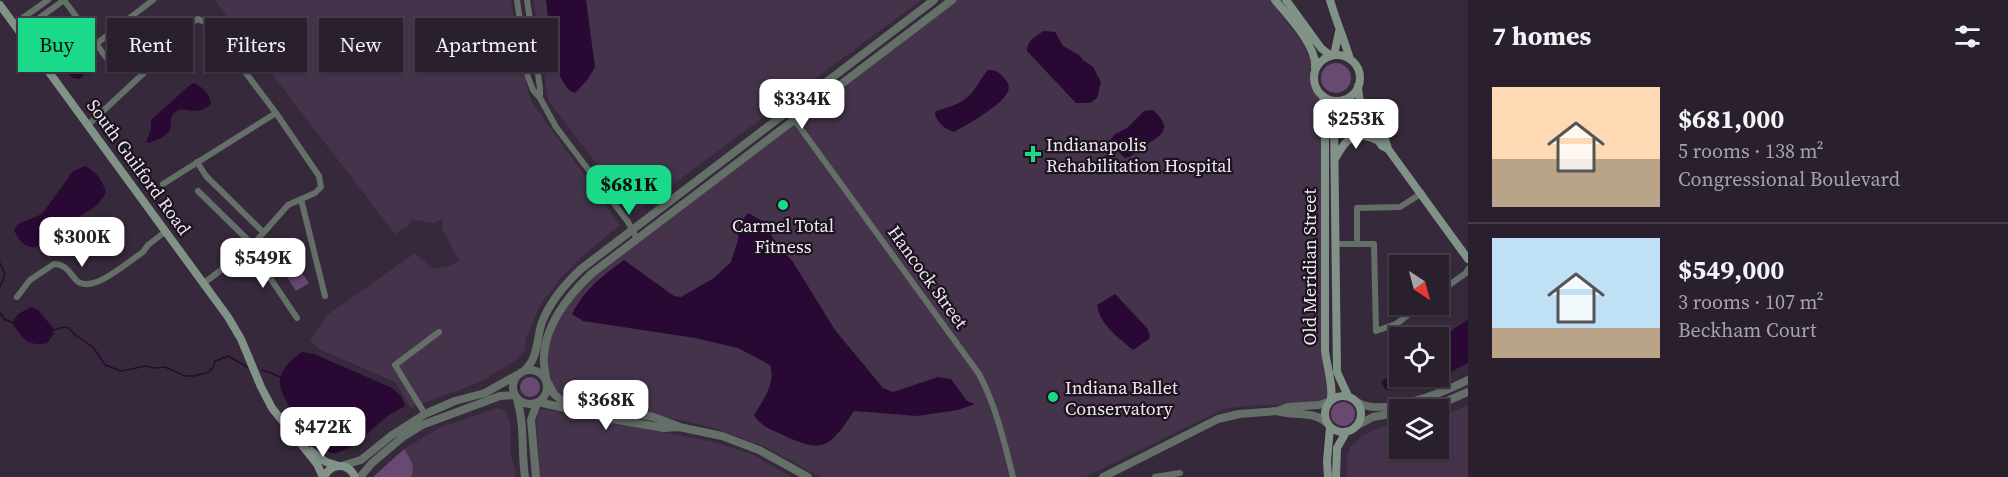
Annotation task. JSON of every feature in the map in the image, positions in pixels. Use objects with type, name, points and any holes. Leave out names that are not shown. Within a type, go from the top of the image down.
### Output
[{"type":"main road","points":[[1275,0],[1310,47],[1315,58],[1315,85],[1323,96],[1332,101],[1341,101],[1352,94],[1358,86]]},
{"type":"main road","points":[[1286,0],[1321,48],[1333,55],[1350,60]]},
{"type":"main road","points":[[1330,0],[1350,60],[1359,71],[1358,86],[1361,106],[1387,142],[1388,149]]},
{"type":"main road","name":"South Guilford Road","points":[[0,5],[18,29]]},
{"type":"main road","points":[[1315,70],[1321,61],[1333,55],[1339,32]]},
{"type":"main road","name":"South Guilford Road","points":[[49,72],[204,283],[241,339],[272,408],[317,464],[323,477]]},
{"type":"main road","name":"Old Meridian Street","points":[[1323,96],[1325,118],[1325,350],[1327,371],[1333,393],[1329,401]]},
{"type":"main road","points":[[1341,101],[1358,112],[1382,146],[1388,149],[1468,259]]},
{"type":"main road","name":"Old Meridian Street","points":[[1341,101],[1334,116],[1336,372],[1348,396]]},
{"type":"main road","points":[[1335,159],[1344,143],[1352,137],[1363,135],[1379,142]]},
{"type":"main road","points":[[1328,477],[1328,425],[1324,412],[1329,401],[1340,395],[1348,396],[1357,402],[1361,416],[1356,426],[1346,432],[1340,440],[1336,450],[1336,477]]},
{"type":"main road","points":[[1328,425],[1337,431],[1346,432]]},
{"type":"main road","name":"South Guilford Road","points":[[300,444],[326,462],[351,470],[355,477]]},
{"type":"main road","points":[[307,452],[317,477]]},
{"type":"main road","points":[[323,477],[329,469],[340,466]]},
{"type":"street","points":[[14,24],[48,0]]},
{"type":"street","points":[[39,18],[64,0],[107,59]]},
{"type":"street","points":[[96,44],[153,0]]},
{"type":"street","points":[[517,0],[528,77],[533,90],[556,127],[637,239]]},
{"type":"street","points":[[527,0],[540,98]]},
{"type":"street","points":[[340,466],[361,460],[399,430],[425,414],[455,401],[489,391],[525,370],[534,359],[539,330],[544,318],[560,292],[580,269],[934,0]]},
{"type":"street","points":[[536,477],[531,418],[537,403],[547,392],[544,360],[546,343],[549,331],[563,306],[591,274],[952,0]]},
{"type":"street","points":[[88,125],[175,44],[190,21],[198,19],[209,24],[276,113],[321,180],[320,190],[288,205],[251,246],[204,283]]},
{"type":"street","name":"Hancock Street","points":[[788,111],[979,374],[990,395],[1013,477]]},
{"type":"street","points":[[163,184],[276,113]]},
{"type":"street","points":[[197,162],[206,176],[263,232]]},
{"type":"street","points":[[198,191],[251,246],[297,318]]},
{"type":"street","points":[[1357,244],[1357,208],[1400,207],[1422,193]]},
{"type":"street","points":[[302,199],[325,296]]},
{"type":"street","points":[[17,297],[30,280],[54,264],[64,266],[79,283],[87,285],[99,281],[143,252],[147,245],[166,231]]},
{"type":"street","points":[[1336,244],[1374,244],[1376,331],[1396,324],[1408,315]]},
{"type":"street","points":[[1449,285],[1468,272]]},
{"type":"street","points":[[425,414],[395,365],[439,332]]},
{"type":"street","points":[[525,370],[538,371],[561,400],[653,417],[679,427],[722,436],[744,443],[803,476]]},
{"type":"street","points":[[517,375],[513,386],[522,422],[522,460],[525,477]]},
{"type":"street","points":[[1357,402],[1375,409],[1432,396],[1468,380]]},
{"type":"street","points":[[1449,400],[1468,392]]},
{"type":"street","points":[[360,477],[372,463],[422,425],[500,396],[516,397],[527,404],[537,403],[664,428],[679,427]]},
{"type":"street","points":[[1103,477],[1211,422],[1239,414],[1319,405],[1329,401]]},
{"type":"street","points":[[1277,411],[1289,415],[1317,416],[1328,425]]},
{"type":"street","points":[[1356,426],[1373,417],[1389,413]]},
{"type":"street","points":[[1155,477],[1180,473]]},
{"type":"shaded area","points":[[215,0],[511,0],[514,18],[415,18],[415,72],[523,72],[531,101],[620,225],[580,258],[557,282],[539,307],[526,339],[525,350],[516,360],[480,382],[411,408],[395,382],[321,350],[310,341],[327,315],[415,253],[433,269],[452,265],[459,260],[442,229],[443,219],[432,223],[411,219],[408,226],[395,234],[270,72],[307,72],[307,18],[229,18]]},
{"type":"shaded area","points":[[534,0],[921,0],[640,209],[632,210],[548,100],[544,72],[558,72],[558,18],[537,18]]},
{"type":"shaded area","points":[[546,0],[586,0],[595,67],[575,93],[567,88],[558,69],[558,18],[548,18]]},
{"type":"shaded area","points":[[956,0],[1270,0],[1304,45],[1312,64],[1312,88],[1321,102],[1323,361],[1329,394],[1326,398],[1311,403],[1224,409],[1085,477],[820,477],[766,447],[711,427],[579,398],[564,397],[557,392],[549,372],[547,343],[555,325],[572,299],[592,276]]},
{"type":"shaded area","points":[[1044,31],[1055,32],[1063,46],[1079,55],[1093,67],[1101,82],[1097,98],[1090,103],[1076,103],[1027,51],[1030,41]]},
{"type":"shaded area","points":[[1336,63],[1347,67],[1351,78],[1347,89],[1336,93],[1325,89],[1321,78],[1325,67]]},
{"type":"shaded area","points":[[988,70],[1001,74],[1007,81],[1008,91],[1000,102],[954,132],[940,124],[935,115],[936,111],[966,98]]},
{"type":"shaded area","points":[[68,72],[84,72],[79,79],[72,78]]},
{"type":"shaded area","points":[[194,83],[206,92],[211,104],[200,110],[175,112],[172,116],[170,130],[161,138],[150,143],[146,142],[151,129],[151,120]]},
{"type":"shaded area","points":[[1153,110],[1163,123],[1162,132],[1125,158],[1112,146],[1111,139],[1115,134],[1127,128],[1144,111]]},
{"type":"shaded area","points":[[85,166],[96,174],[103,184],[106,192],[102,199],[90,210],[55,230],[37,247],[29,247],[22,243],[14,230],[18,224],[42,214],[73,171]]},
{"type":"shaded area","points":[[748,213],[764,222],[775,242],[793,262],[835,330],[883,388],[893,392],[938,377],[951,379],[967,401],[975,404],[958,410],[917,416],[854,411],[831,440],[816,446],[806,444],[769,429],[754,415],[770,385],[770,365],[738,348],[695,338],[583,321],[572,314],[594,284],[624,260],[674,296],[681,297],[714,278],[731,262],[738,240],[739,225]]},
{"type":"shaded area","points":[[291,257],[309,283],[296,291],[279,265]]},
{"type":"shaded area","points":[[1115,294],[1147,328],[1150,335],[1149,339],[1133,350],[1111,330],[1099,312],[1097,305]]},
{"type":"shaded area","points":[[31,307],[38,310],[54,329],[47,343],[34,344],[26,340],[12,323],[18,314]]},
{"type":"shaded area","points":[[1468,319],[1468,363],[1449,372],[1449,333]]},
{"type":"shaded area","points":[[302,352],[314,354],[392,388],[401,396],[405,406],[387,416],[350,447],[336,453],[329,452],[312,438],[294,414],[280,385],[281,374]]},
{"type":"shaded area","points":[[1389,376],[1389,387],[1408,387],[1386,390],[1381,382]]},
{"type":"shaded area","points":[[526,377],[534,377],[540,383],[540,391],[534,397],[526,397],[520,391],[520,383]]},
{"type":"shaded area","points":[[1343,402],[1351,406],[1355,414],[1351,422],[1343,426],[1335,422],[1331,414],[1335,406]]},
{"type":"shaded area","points":[[1468,406],[1468,477],[1347,477],[1347,457],[1351,446],[1363,435],[1381,427],[1389,426],[1389,459],[1449,459],[1449,413]]},
{"type":"shaded area","points":[[497,408],[506,411],[510,423],[511,455],[516,477],[373,477],[406,448],[439,428]]},
{"type":"shaded area","points":[[539,410],[714,442],[751,454],[792,477],[540,477],[536,423]]},
{"type":"shaded area","points":[[404,449],[413,466],[411,477],[373,477]]},
{"type":"waterway","points":[[0,263],[5,274],[0,287]]},
{"type":"waterway","points":[[0,313],[4,319],[14,323]]},
{"type":"waterway","points":[[54,330],[69,328],[93,347],[105,365],[121,371],[146,366],[165,367],[185,376],[194,376],[209,372],[215,361],[228,356],[247,367]]},
{"type":"waterway","points":[[262,370],[281,377]]},
{"type":"place","name":"Indianapolis Rehabilitation Hospital","points":[[1033,154]]},
{"type":"place","name":"Carmel Total Fitness","points":[[783,205]]},
{"type":"place","name":"Indiana Ballet Conservatory","points":[[1053,397]]}]
